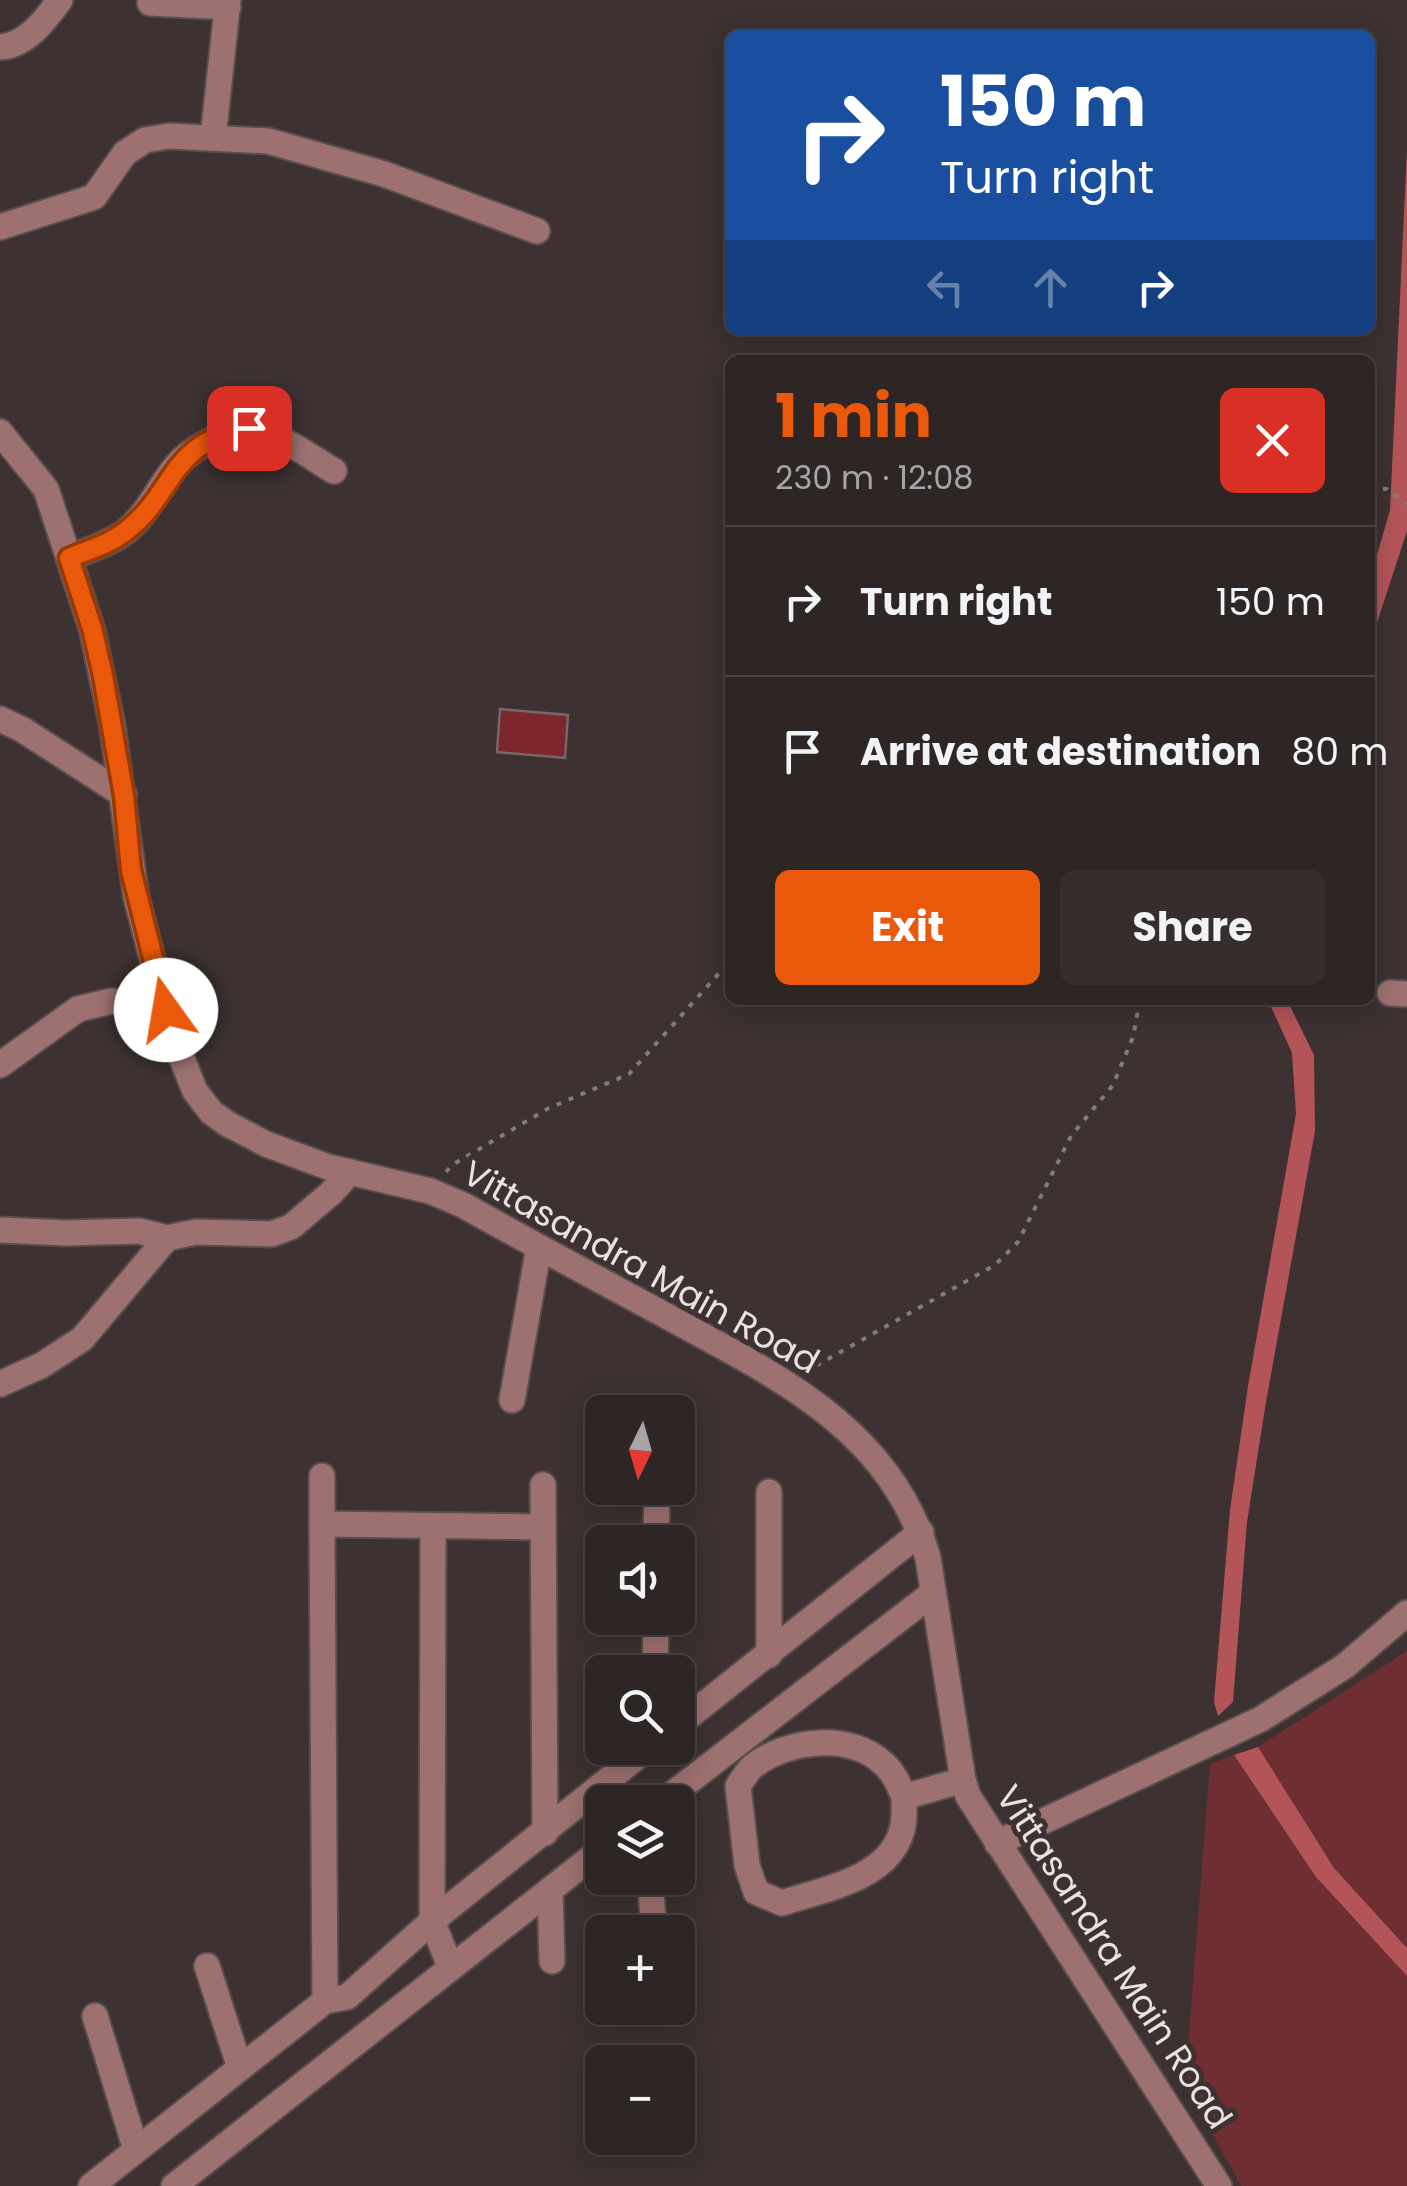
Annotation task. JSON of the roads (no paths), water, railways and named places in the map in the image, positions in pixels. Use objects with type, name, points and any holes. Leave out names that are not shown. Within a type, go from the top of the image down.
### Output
[{"type":"street","points":[[0,47],[9,46],[42,24],[60,0]]},
{"type":"street","points":[[150,2],[228,3],[214,138]]},
{"type":"street","points":[[0,228],[94,196],[125,153],[145,140],[169,136],[268,141],[384,174],[537,231]]},
{"type":"street","points":[[69,558],[126,531],[156,498],[178,464],[198,447],[225,433],[249,428],[283,440],[334,472]]},
{"type":"street","name":"Vittasandra Main Road","points":[[0,432],[46,489],[92,628],[124,796],[131,870],[166,1010],[195,1091],[211,1112],[266,1144],[350,1172],[430,1191],[540,1247],[786,1382],[871,1452],[901,1491],[920,1532],[934,1593],[963,1780],[974,1808],[1219,2186]]},
{"type":"street","points":[[0,720],[23,730],[124,796]]},
{"type":"street","points":[[0,1066],[78,1010],[112,1001],[166,1010]]},
{"type":"street","points":[[0,1230],[139,1230],[167,1238],[196,1232],[271,1234],[291,1227],[311,1212],[350,1172]]},
{"type":"street","points":[[0,1384],[82,1339],[167,1238]]},
{"type":"street","points":[[512,1400],[540,1247]]},
{"type":"street","points":[[322,1476],[325,2001]]},
{"type":"street","points":[[543,1486],[545,1833]]},
{"type":"street","points":[[769,1655],[770,1492]]},
{"type":"street","points":[[322,1524],[544,1526]]},
{"type":"street","points":[[433,1526],[432,1921],[450,1966]]},
{"type":"street","points":[[695,1711],[920,1532]]},
{"type":"street","points":[[684,1785],[934,1593]]},
{"type":"street","points":[[998,1842],[1260,1719],[1345,1666],[1407,1613]]},
{"type":"street","points":[[816,1742],[852,1746],[882,1762],[896,1778],[904,1797],[902,1831],[887,1858],[856,1879],[782,1903],[756,1892],[747,1865],[738,1786],[751,1768],[780,1752],[816,1742]]},
{"type":"street","points":[[92,2186],[325,2001],[347,1996],[432,1921],[627,1765]]},
{"type":"street","points":[[904,1797],[963,1780]]},
{"type":"street","points":[[174,2186],[585,1862]]},
{"type":"street","points":[[550,1890],[552,1960]]},
{"type":"street","points":[[207,1966],[240,2068]]},
{"type":"street","points":[[96,2016],[136,2150]]}]
